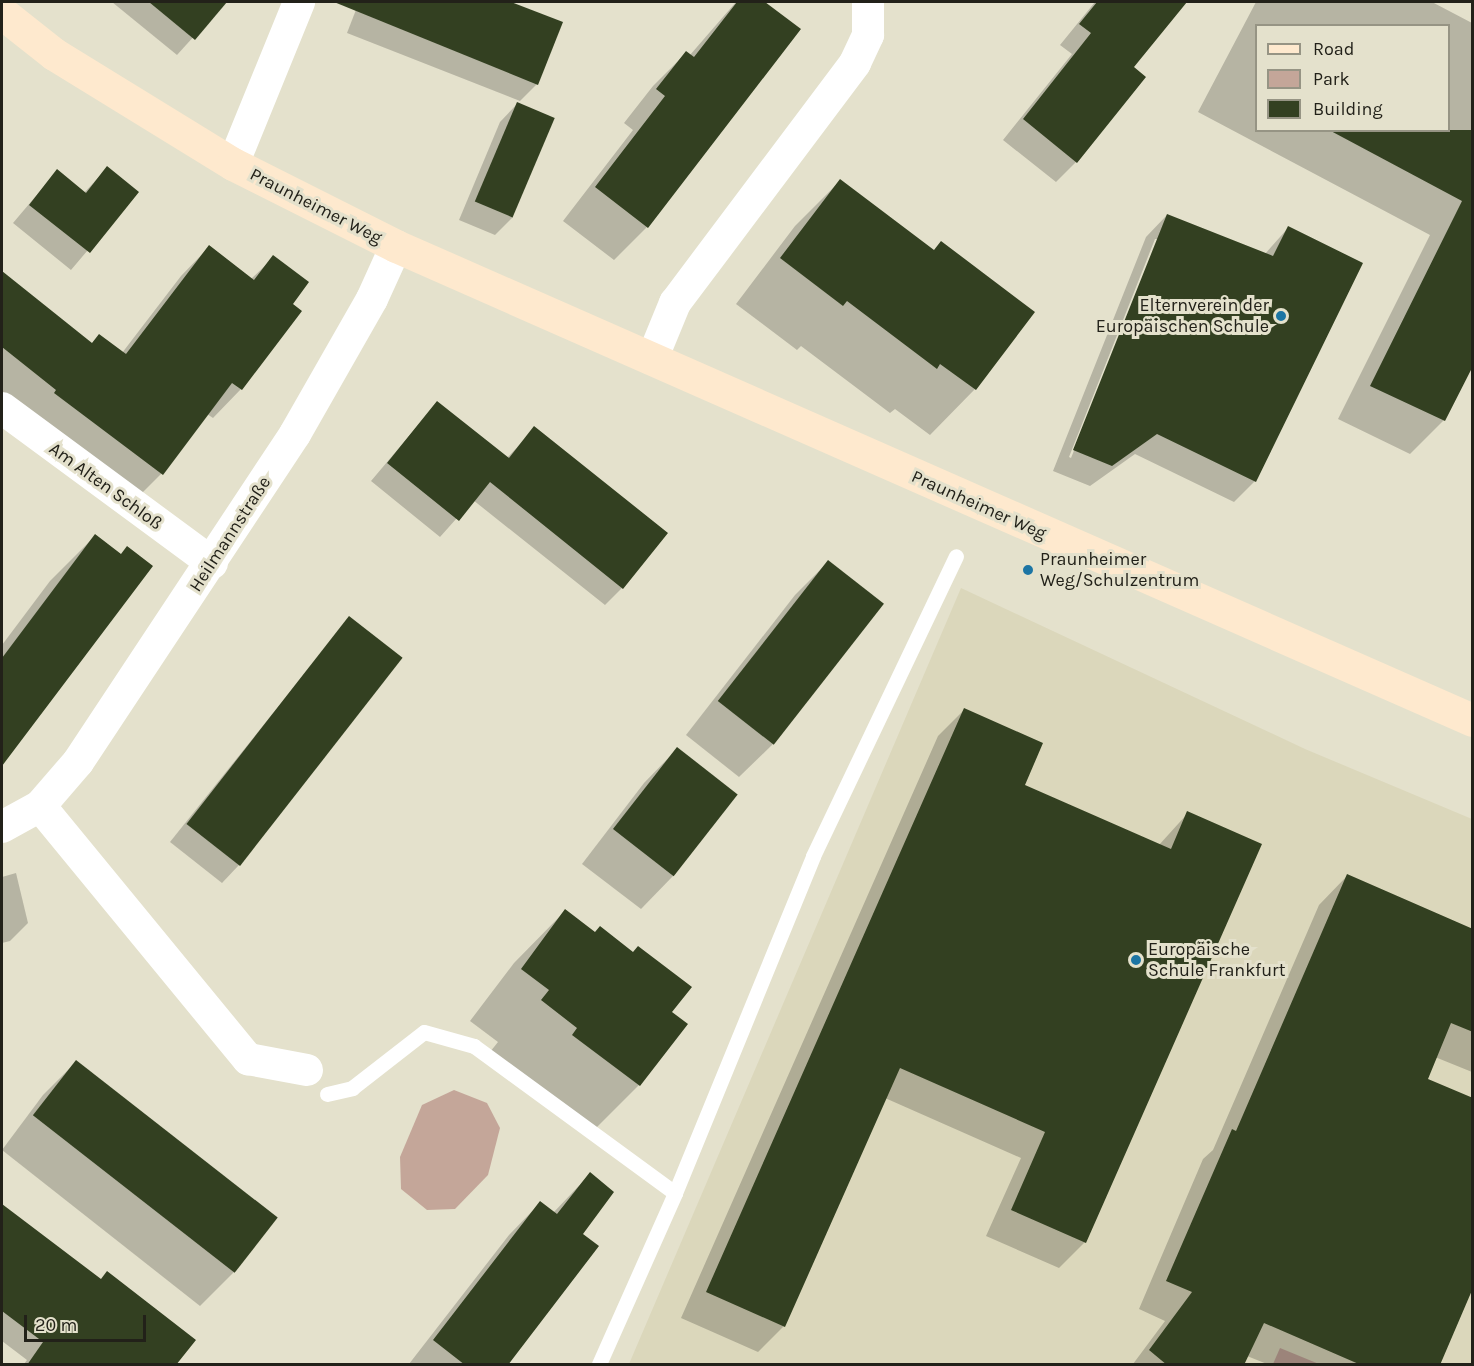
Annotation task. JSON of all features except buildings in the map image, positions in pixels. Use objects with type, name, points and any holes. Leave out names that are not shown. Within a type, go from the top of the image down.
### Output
[{"type":"main road","name":"Praunheimer Weg","points":[[2,13],[83,73],[233,164],[396,246],[1473,720]]},
{"type":"street","points":[[233,164],[299,2]]},
{"type":"street","points":[[652,359],[675,303],[855,63],[868,35],[868,2]]},
{"type":"street","name":"Heilmannstraße","points":[[2,827],[40,806],[78,762],[296,434],[372,299],[396,246]]},
{"type":"street","name":"Am Alten Schloß","points":[[2,408],[212,563]]},
{"type":"street","points":[[40,806],[248,1059],[307,1070]]},
{"type":"lane","points":[[599,1365],[675,1193],[809,866],[956,556]]},
{"type":"lane","points":[[327,1094],[352,1088],[424,1032],[454,1040],[474,1046],[675,1193]]},
{"type":"shaded area","name":"Europäische Schule Frankfurt","points":[[961,588],[1305,749],[1472,819],[1472,1364],[629,1364]]},
{"type":"green space","points":[[454,1090],[487,1103],[500,1128],[488,1175],[455,1209],[427,1210],[401,1189],[400,1157],[422,1105]]},
{"type":"green space","points":[[1280,1348],[1319,1364],[1273,1364]]},
{"type":"place","name":"Elternverein der Europäischen Schule","points":[[1281,316]]},
{"type":"place","name":"Praunheimer Weg/Schulzentrum","points":[[1028,570]]},
{"type":"place","name":"Europäische Schule Frankfurt","points":[[1136,960]]}]
